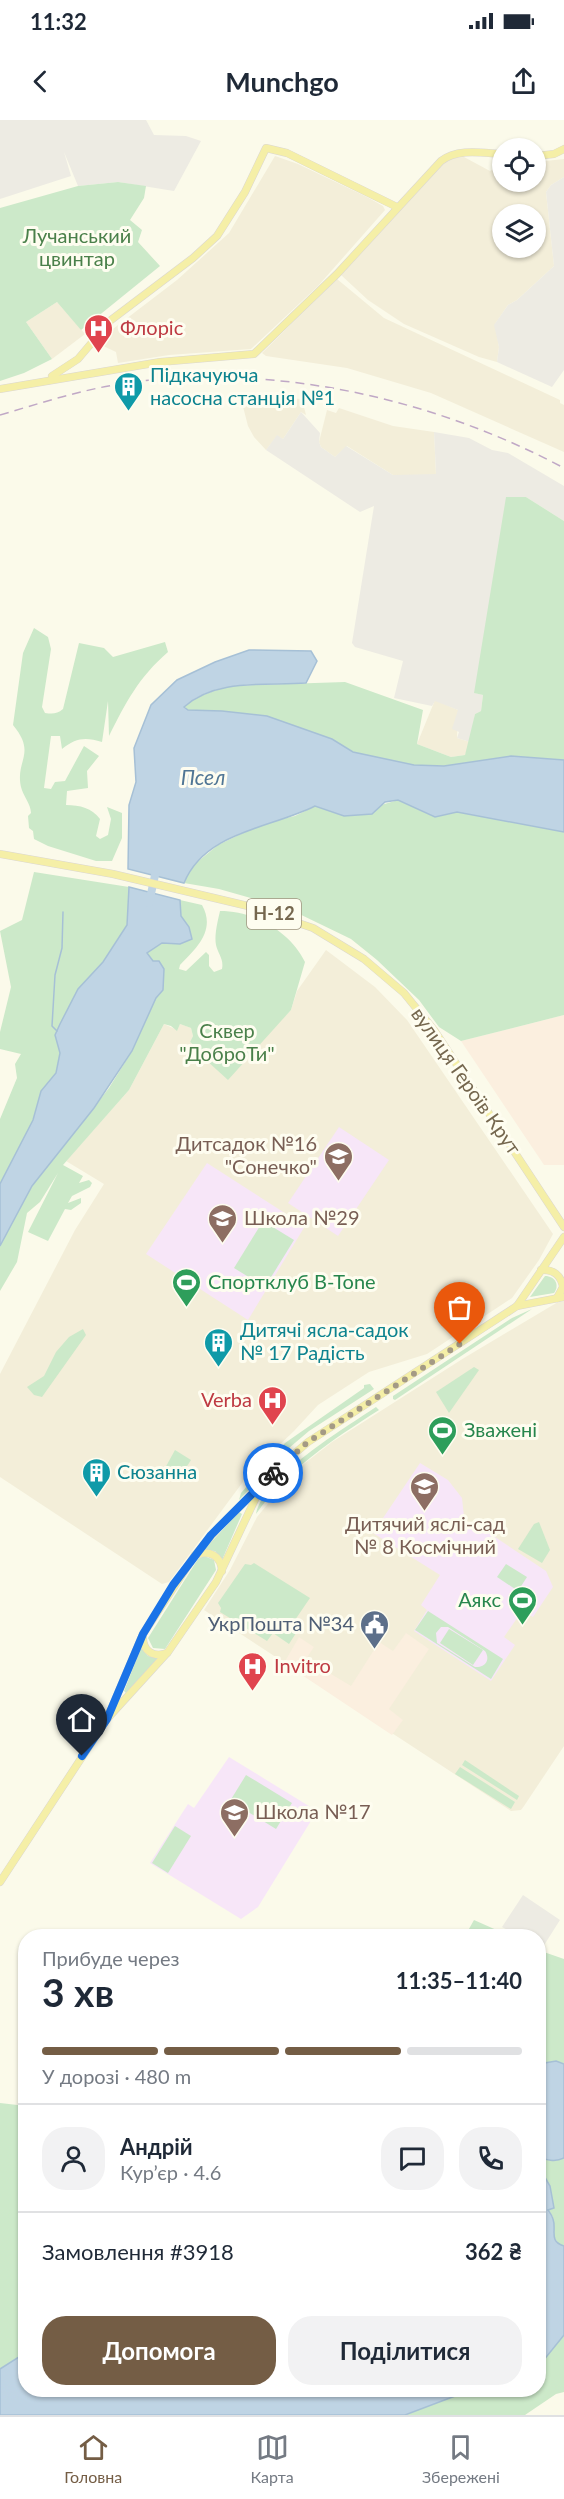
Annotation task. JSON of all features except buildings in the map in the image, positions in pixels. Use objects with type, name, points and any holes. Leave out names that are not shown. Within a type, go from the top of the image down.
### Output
[{"type":"main road","points":[[47,379],[78,359],[111,320],[194,258],[217,236],[245,192],[266,148],[287,153],[397,207]]},
{"type":"main road","points":[[546,154],[564,149]]},
{"type":"main road","points":[[0,389],[47,379],[160,362],[254,354],[337,274],[397,207],[448,155],[467,152],[492,153]]},
{"type":"main road","name":"вулиця Героїв Крут","points":[[0,854],[113,874],[204,895],[284,917],[313,928],[364,959],[395,985],[418,1010],[445,1046],[564,1227]]},
{"type":"main road","points":[[517,1306],[564,1237]]},
{"type":"main road","points":[[107,1719],[143,1634],[195,1555],[218,1528],[308,1442],[517,1306],[561,1298],[563,1287],[559,1277],[551,1271],[541,1270]]},
{"type":"main road","points":[[0,1882],[107,1719],[168,1652],[222,1572],[262,1485]]},
{"type":"main road","points":[[195,1555],[202,1552],[213,1554],[220,1561],[222,1572]]},
{"type":"main road","points":[[143,1634],[143,1644],[149,1653],[159,1656],[168,1652]]},
{"type":"shaded area","points":[[0,120],[146,120],[154,135],[186,136],[201,141],[174,191],[118,182],[78,186],[64,152],[71,176],[0,199]]},
{"type":"shaded area","points":[[275,156],[298,164],[367,197],[383,206],[385,210],[318,286],[251,349],[169,355],[118,363],[116,352],[99,344],[109,332],[177,280],[229,233]]},
{"type":"shaded area","points":[[464,157],[490,171],[492,170],[492,192],[546,192],[554,266],[517,300],[508,305],[495,324],[499,347],[497,362],[479,357],[404,324],[368,300],[341,275],[446,160]]},
{"type":"shaded area","points":[[564,159],[564,177],[551,185],[546,192],[546,161]]},
{"type":"shaded area","points":[[564,177],[564,370],[552,387],[497,362],[499,347],[494,325],[508,305],[517,300],[554,266],[546,192],[551,185]]},
{"type":"shaded area","points":[[337,279],[384,318],[560,400],[560,403],[564,405],[564,452],[431,393],[347,368],[266,356],[262,353]]},
{"type":"shaded area","points":[[57,302],[85,334],[52,359],[26,322]]},
{"type":"shaded area","points":[[240,395],[302,399],[306,415],[301,412],[283,439],[277,436],[266,450],[248,426]]},
{"type":"shaded area","points":[[339,408],[393,426],[434,432],[436,475],[393,475],[347,446],[335,457],[321,447],[319,442],[327,410],[336,413]]},
{"type":"shaded area","points":[[301,412],[320,433],[321,447],[335,457],[346,446],[393,475],[436,474],[434,432],[469,438],[492,450],[508,453],[564,486],[564,521],[526,497],[475,693],[483,695],[481,711],[475,714],[470,742],[457,738],[459,732],[452,729],[458,710],[435,701],[432,706],[394,698],[403,661],[355,647],[352,643],[374,506],[360,512],[266,450],[277,435],[283,439]]},
{"type":"shaded area","points":[[435,700],[458,710],[457,738],[470,742],[465,755],[451,757],[417,744]]},
{"type":"shaded area","points":[[326,950],[375,987],[407,1020],[553,1234],[539,1260],[512,1298],[427,1354],[369,1372],[318,1405],[248,1475],[169,1582],[162,1584],[0,1477],[0,1374],[75,1230],[104,1184],[66,1161],[129,1090],[164,1024],[177,1030],[180,1024],[191,1028],[193,1036],[190,1042],[208,1057],[206,1060],[268,1034],[291,1010],[297,991]]},
{"type":"shaded area","points":[[564,1015],[564,1165],[544,1165],[461,1041]]},
{"type":"shaded area","name":"Дитсадок №16 \"Сонечко\"","points":[[339,1127],[389,1160],[338,1236],[288,1203]]},
{"type":"shaded area","name":"Школа №29","points":[[207,1163],[305,1226],[248,1320],[146,1254]]},
{"type":"shaded area","points":[[564,1301],[564,1746],[521,1810],[511,1811],[204,1610],[230,1570],[257,1517],[296,1470],[332,1442],[464,1358],[558,1302]]},
{"type":"shaded area","points":[[420,1463],[448,1480],[462,1498],[465,1526],[480,1527],[546,1571],[553,1587],[533,1617],[522,1611],[504,1637],[515,1645],[491,1681],[414,1631],[427,1610],[421,1605],[440,1575],[373,1533]]},
{"type":"shaded area","points":[[406,1633],[429,1649],[389,1709],[403,1720],[392,1735],[284,1663],[299,1637],[314,1647],[306,1659],[351,1686],[379,1642],[393,1651]]},
{"type":"shaded area","name":"Школа №17","points":[[229,1757],[317,1811],[258,1907],[241,1919],[150,1863],[188,1804],[194,1808]]},
{"type":"shaded area","points":[[523,1895],[560,1920],[546,1942],[546,1929],[506,1929],[502,1927]]},
{"type":"green space","name":"Лучанський цвинтар","points":[[118,182],[146,186],[144,198],[130,220],[142,230],[138,242],[160,266],[81,330],[57,302],[26,322],[52,359],[24,373],[0,381],[0,208],[78,186]]},
{"type":"green space","points":[[506,497],[526,497],[564,521],[564,760],[511,756],[444,766],[414,765],[353,752],[332,739],[290,725],[222,711],[188,710],[184,706],[198,697],[227,686],[345,682],[423,710],[417,744],[451,757],[465,755],[475,714],[481,711],[483,695],[474,693]]},
{"type":"green space","points":[[34,628],[48,637],[51,649],[42,707],[45,713],[57,713],[63,709],[79,643],[104,648],[113,657],[165,642],[168,652],[149,671],[134,691],[109,736],[108,701],[102,742],[91,739],[81,740],[62,749],[60,736],[51,736],[44,788],[51,789],[55,782],[65,781],[84,746],[99,756],[87,771],[88,788],[67,791],[66,805],[85,808],[97,815],[100,819],[96,836],[100,839],[108,835],[111,819],[107,807],[122,813],[122,838],[112,861],[96,861],[48,846],[34,839],[33,831],[29,828],[28,816],[31,810],[22,790],[20,778],[24,743],[13,725],[23,653]]},
{"type":"green space","points":[[398,800],[435,817],[457,812],[564,832],[564,1015],[461,1041],[439,1027],[419,1000],[351,939],[289,909],[219,889],[184,883],[190,868],[218,845],[264,823],[295,816],[315,806],[344,816]]},
{"type":"green space","points":[[34,872],[129,887],[127,925],[103,962],[78,989],[60,1024],[55,1035],[60,1053],[56,1073],[41,1091],[33,1120],[0,1184],[0,1119],[17,1078],[15,1064],[21,1054],[0,1049],[0,1032],[11,987],[0,931],[22,920]]},
{"type":"green space","name":"Сквер \"ДоброТи\"","points":[[180,900],[202,905],[207,923],[203,938],[179,969],[186,971],[206,952],[209,955],[209,966],[214,972],[222,969],[216,941],[220,911],[258,919],[270,925],[290,941],[305,962],[291,1010],[228,1080],[206,1060],[208,1057],[190,1042],[193,1036],[191,1028],[180,1024],[177,1031],[164,1024],[129,1090],[63,1165],[83,1176],[79,1183],[89,1180],[92,1183],[90,1187],[72,1196],[68,1203],[81,1198],[81,1203],[71,1210],[65,1209],[48,1241],[28,1232],[58,1173],[40,1202],[27,1213],[17,1262],[0,1291],[0,1246],[5,1234],[32,1186],[109,1088],[132,1051],[156,998],[163,990],[153,961],[147,953],[162,943],[180,944],[189,927],[181,916]]},
{"type":"green space","points":[[263,1221],[294,1240],[265,1287],[234,1268]]},
{"type":"green space","points":[[545,1276],[556,1282],[557,1287],[554,1293],[530,1297]]},
{"type":"green space","points":[[532,1309],[395,1400],[393,1399],[393,1396],[512,1318]]},
{"type":"green space","points":[[83,1329],[86,1335],[42,1397],[34,1395],[27,1387],[44,1376],[56,1352],[69,1337]]},
{"type":"green space","points":[[474,1367],[479,1370],[449,1413],[436,1392]]},
{"type":"green space","points":[[370,1384],[374,1389],[309,1431],[289,1448],[239,1500],[241,1493],[285,1443],[364,1388],[364,1385]]},
{"type":"green space","points":[[376,1407],[379,1410],[328,1444],[297,1469],[256,1514],[262,1499],[289,1469]]},
{"type":"green space","points":[[175,1450],[191,1460],[180,1477],[164,1470]]},
{"type":"green space","points":[[239,1512],[242,1514],[222,1560],[215,1551],[204,1550]]},
{"type":"green space","points":[[539,1522],[550,1550],[542,1563],[518,1549],[534,1524]]},
{"type":"green space","points":[[204,1556],[214,1560],[216,1570],[165,1649],[153,1648],[148,1638],[198,1559]]},
{"type":"green space","points":[[254,1563],[310,1598],[295,1620],[300,1627],[289,1644],[273,1633],[267,1641],[220,1612],[221,1608],[218,1603],[245,1564]]},
{"type":"green space","points":[[506,1564],[527,1577],[518,1591],[497,1577]]},
{"type":"green space","points":[[428,1611],[503,1659],[491,1679],[415,1630]],"holes":[[[441,1627],[448,1627],[485,1651],[487,1660],[484,1665],[475,1667],[437,1643],[436,1633]]]},
{"type":"green space","points":[[449,1629],[483,1650],[473,1665],[440,1643]]},
{"type":"green space","points":[[141,1648],[148,1656],[160,1659],[126,1693],[124,1691]]},
{"type":"green space","points":[[465,1760],[519,1796],[517,1800],[462,1765]]},
{"type":"green space","points":[[460,1767],[515,1802],[511,1809],[455,1774]]},
{"type":"green space","points":[[246,1775],[292,1803],[276,1829],[230,1801]]},
{"type":"green space","points":[[175,1826],[191,1836],[168,1873],[152,1863]]},
{"type":"green space","points":[[474,1920],[494,1929],[469,1929]]},
{"type":"green space","points":[[546,1953],[564,1959],[564,2064],[556,2061],[546,2063]]},
{"type":"green space","points":[[0,2103],[18,2105],[18,2357],[0,2369]]},
{"type":"green space","points":[[564,2158],[564,2246],[559,2244],[553,2236],[553,2217],[548,2209],[550,2186],[546,2179],[546,2159]]},
{"type":"green space","points":[[564,2335],[564,2392],[556,2394],[525,2415],[405,2415],[453,2397],[546,2397],[546,2357]]},
{"type":"water","name":"Псел","points":[[249,650],[311,651],[317,661],[306,683],[226,687],[211,691],[184,707],[188,710],[267,716],[332,739],[353,752],[414,765],[444,766],[511,756],[564,760],[564,832],[457,812],[435,817],[398,800],[385,802],[372,814],[344,816],[315,806],[241,833],[223,842],[207,852],[194,866],[184,883],[128,869],[129,805],[136,782],[134,748],[151,705],[177,680],[215,662]]},
{"type":"water","points":[[129,887],[180,900],[181,916],[189,927],[192,939],[180,944],[162,943],[147,953],[153,961],[159,961],[164,969],[163,990],[156,998],[132,1051],[94,1108],[32,1186],[0,1246],[0,1184],[33,1120],[41,1091],[56,1073],[60,1053],[55,1035],[60,1024],[78,989],[103,962],[127,925]]},
{"type":"water","points":[[556,2061],[564,2064],[564,2158],[554,2160],[546,2160],[546,2063]]},
{"type":"water","points":[[546,2179],[550,2186],[554,2208],[548,2210],[554,2223],[555,2238],[559,2244],[564,2246],[564,2335],[546,2357]]},
{"type":"water","points":[[18,2357],[18,2397],[453,2397],[405,2415],[0,2415],[0,2369]]},
{"type":"waterway","name":"Псел","points":[[149,903],[157,866]]},
{"type":"waterway","points":[[57,1031],[52,1026],[55,975],[62,948],[63,912]]},
{"type":"railway","points":[[0,415],[49,400],[133,382],[188,378],[244,378],[300,383],[355,392],[462,423],[564,468]]},
{"type":"way so far","points":[[273,1473],[308,1442],[460,1344]]},
{"type":"place","name":"Флоріс","points":[[99,354]]},
{"type":"place","name":"Підкачуюча насосна станція №1","points":[[129,412]]},
{"type":"place","name":"Дитсадок №16 \"Сонечко\"","points":[[338,1182]]},
{"type":"place","name":"Школа №29","points":[[223,1244]]},
{"type":"place","name":"Спортклуб B-Tone","points":[[187,1308]]},
{"type":"place","name":"Дитячі ясла-садок № 17 Радість","points":[[219,1368]]},
{"type":"place","name":"Verba","points":[[273,1426]]},
{"type":"place","name":"Зважені","points":[[443,1456]]},
{"type":"place","name":"Сюзанна","points":[[96,1498]]},
{"type":"place","name":"Дитячий яслі-сад № 8 Космічний","points":[[425,1512]]},
{"type":"place","name":"Аякс","points":[[522,1626]]},
{"type":"place","name":"УкрПошта №34","points":[[375,1650]]},
{"type":"place","name":"Invitro","points":[[253,1692]]},
{"type":"place","name":"Школа №17","points":[[234,1838]]},
{"type":"route","points":[[82,1756],[107,1719],[143,1634],[173,1585],[211,1535],[273,1473]]}]
